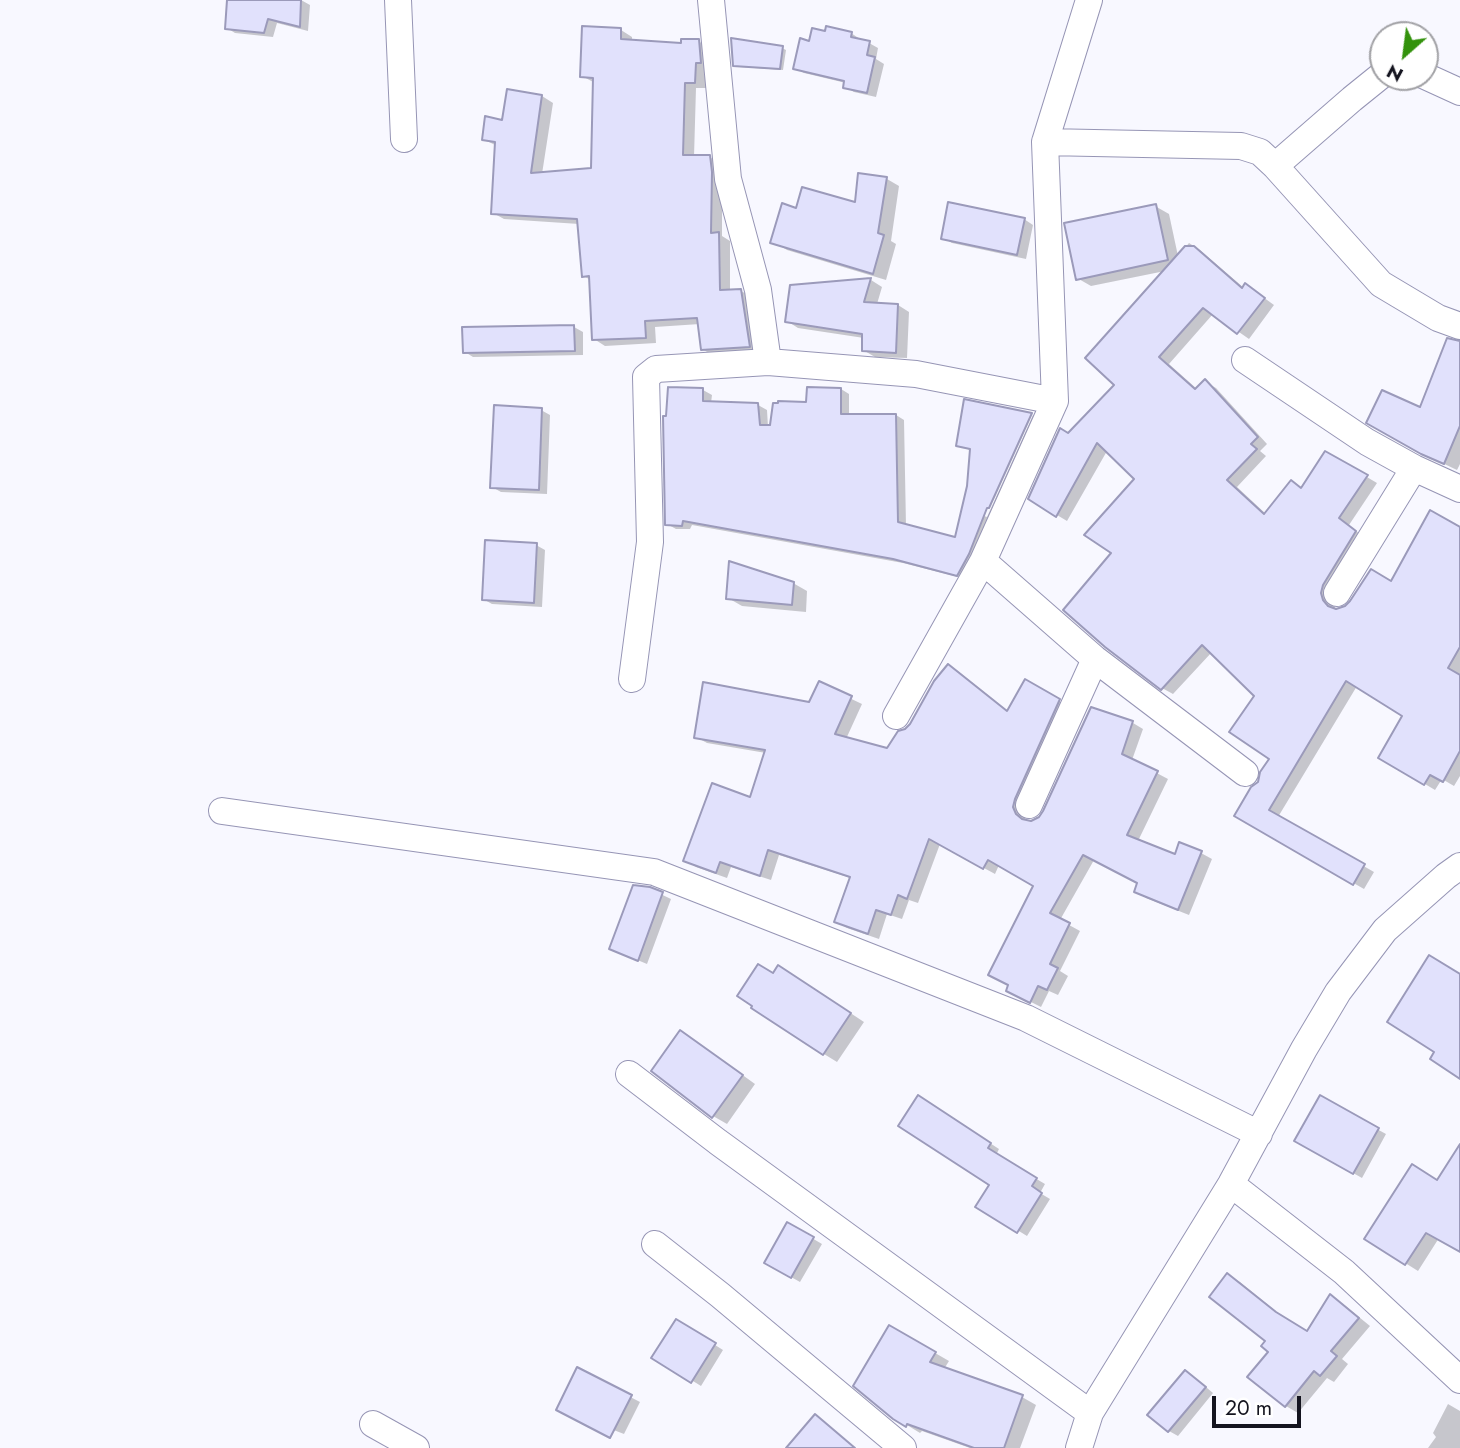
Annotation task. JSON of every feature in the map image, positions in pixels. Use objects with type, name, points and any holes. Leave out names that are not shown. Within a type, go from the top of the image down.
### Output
[{"type":"street","points":[[398,0],[404,138]]},
{"type":"street","points":[[711,0],[728,178],[758,290],[768,362]]},
{"type":"street","points":[[895,716],[983,561],[1055,401],[1045,142],[1088,0]]},
{"type":"street","points":[[1439,82],[1460,92]]},
{"type":"street","points":[[1275,166],[1369,85]]},
{"type":"street","points":[[1045,142],[1241,146],[1260,152],[1381,284],[1438,318],[1460,326]]},
{"type":"street","points":[[1245,360],[1367,442],[1460,489]]},
{"type":"street","points":[[632,679],[650,541],[646,377],[656,369],[768,362],[916,374],[1055,401]]},
{"type":"street","points":[[1337,593],[1414,468]]},
{"type":"street","points":[[983,561],[1095,659],[1245,773]]},
{"type":"street","points":[[1029,805],[1095,659]]},
{"type":"street","points":[[222,811],[654,872],[1026,1018],[1259,1134]]},
{"type":"street","points":[[1079,1448],[1090,1413],[1231,1184],[1338,992],[1385,930],[1455,876]]},
{"type":"street","points":[[629,1074],[1090,1413]]},
{"type":"street","points":[[1231,1184],[1344,1272],[1460,1380]]},
{"type":"street","points":[[654,1244],[720,1295],[903,1448]]},
{"type":"street","points":[[373,1424],[416,1448]]},
{"type":"building","points":[[227,0],[301,0],[300,27],[268,19],[264,33],[225,29]]},
{"type":"building","points":[[582,26],[621,28],[621,39],[681,43],[681,39],[699,39],[701,63],[696,63],[695,83],[685,83],[683,155],[710,155],[711,233],[719,232],[720,290],[741,289],[750,347],[701,350],[697,318],[645,321],[646,338],[592,340],[589,276],[582,277],[577,219],[491,214],[495,142],[482,140],[485,116],[502,120],[507,89],[542,95],[531,173],[591,168],[593,78],[580,77]]},
{"type":"building","points":[[826,26],[852,32],[851,37],[870,41],[867,55],[875,57],[867,93],[843,88],[844,81],[793,69],[800,38],[809,41],[812,28],[825,31]]},
{"type":"building","points":[[731,38],[783,46],[780,69],[733,66]]},
{"type":"building","points":[[858,173],[887,177],[878,233],[884,235],[873,274],[770,243],[782,203],[796,208],[802,187],[855,202]]},
{"type":"building","points":[[948,202],[1025,218],[1017,255],[941,239]]},
{"type":"building","points":[[1156,204],[1168,260],[1076,280],[1064,223]]},
{"type":"building","points":[[1185,246],[1194,246],[1242,288],[1245,283],[1265,298],[1237,334],[1203,308],[1159,357],[1195,389],[1205,379],[1258,437],[1251,444],[1257,449],[1227,480],[1264,514],[1291,480],[1301,488],[1325,451],[1368,475],[1339,518],[1356,531],[1323,585],[1321,593],[1328,606],[1336,609],[1345,606],[1371,569],[1391,581],[1430,510],[1460,527],[1460,647],[1448,668],[1460,675],[1460,751],[1443,782],[1430,775],[1424,785],[1378,758],[1402,716],[1346,681],[1269,810],[1365,864],[1353,885],[1234,816],[1251,787],[1258,782],[1260,772],[1269,759],[1229,732],[1254,696],[1202,645],[1161,690],[1105,647],[1063,610],[1111,553],[1084,535],[1134,479],[1097,443],[1056,517],[1028,499],[1060,428],[1068,433],[1114,385],[1085,358]]},
{"type":"building","points":[[871,278],[864,302],[898,304],[896,353],[862,351],[862,334],[785,322],[790,285]]},
{"type":"building","points":[[574,325],[575,351],[463,353],[462,327]]},
{"type":"building","points":[[1447,338],[1460,341],[1460,426],[1444,464],[1366,423],[1382,390],[1420,407]]},
{"type":"building","points":[[668,387],[703,388],[703,401],[758,403],[760,425],[770,425],[773,403],[806,402],[807,387],[841,388],[841,414],[896,414],[898,522],[955,537],[967,486],[970,449],[956,446],[964,399],[1032,413],[957,576],[893,559],[683,521],[682,526],[665,525],[663,416],[666,416]]},
{"type":"building","points":[[494,405],[542,408],[539,490],[490,488]]},
{"type":"building","points":[[485,540],[537,543],[534,603],[482,600]]},
{"type":"building","points":[[729,561],[794,582],[792,605],[726,599]]},
{"type":"building","points":[[948,664],[1007,711],[1025,679],[1060,699],[1015,799],[1013,807],[1022,819],[1031,821],[1043,811],[1091,707],[1133,721],[1122,754],[1158,771],[1127,835],[1175,854],[1179,842],[1202,851],[1178,910],[1134,892],[1137,883],[1083,855],[1050,913],[1070,923],[1050,964],[1058,968],[1047,990],[1038,986],[1030,1003],[1006,991],[1008,985],[988,975],[1033,886],[988,860],[983,869],[929,839],[907,899],[898,895],[891,915],[876,910],[868,934],[834,922],[850,877],[768,850],[760,876],[720,862],[716,873],[683,861],[712,783],[750,797],[765,750],[694,738],[703,682],[809,702],[819,681],[852,696],[835,734],[887,748],[898,731],[910,724],[934,681]]},
{"type":"building","points":[[633,885],[663,892],[638,961],[609,949]]},
{"type":"building","points":[[1429,955],[1460,974],[1460,1079],[1430,1059],[1434,1052],[1387,1022]]},
{"type":"building","points":[[758,964],[773,973],[778,965],[851,1013],[823,1055],[737,996]]},
{"type":"building","points":[[680,1030],[743,1075],[712,1118],[651,1071]]},
{"type":"building","points":[[918,1095],[991,1143],[988,1148],[1037,1178],[1032,1186],[1042,1193],[1017,1233],[975,1207],[989,1185],[898,1126]]},
{"type":"building","points":[[1320,1095],[1379,1128],[1353,1174],[1294,1141]]},
{"type":"building","points":[[1460,1144],[1460,1252],[1426,1233],[1405,1265],[1364,1239],[1412,1164],[1437,1180]]},
{"type":"building","points":[[787,1222],[814,1237],[791,1278],[764,1263]]},
{"type":"building","points":[[1227,1273],[1276,1312],[1307,1331],[1330,1294],[1359,1318],[1331,1351],[1337,1356],[1320,1376],[1314,1371],[1285,1407],[1247,1377],[1268,1352],[1261,1346],[1265,1341],[1209,1297]]},
{"type":"building","points":[[676,1319],[716,1343],[691,1383],[651,1358]]},
{"type":"building","points":[[889,1325],[936,1352],[930,1362],[1023,1395],[1004,1448],[974,1448],[907,1424],[906,1427],[853,1386]]},
{"type":"building","points":[[577,1367],[632,1395],[610,1438],[556,1410]]},
{"type":"building","points":[[1185,1370],[1206,1387],[1168,1432],[1147,1415]]},
{"type":"building","points":[[815,1414],[855,1448],[786,1448]]}]
